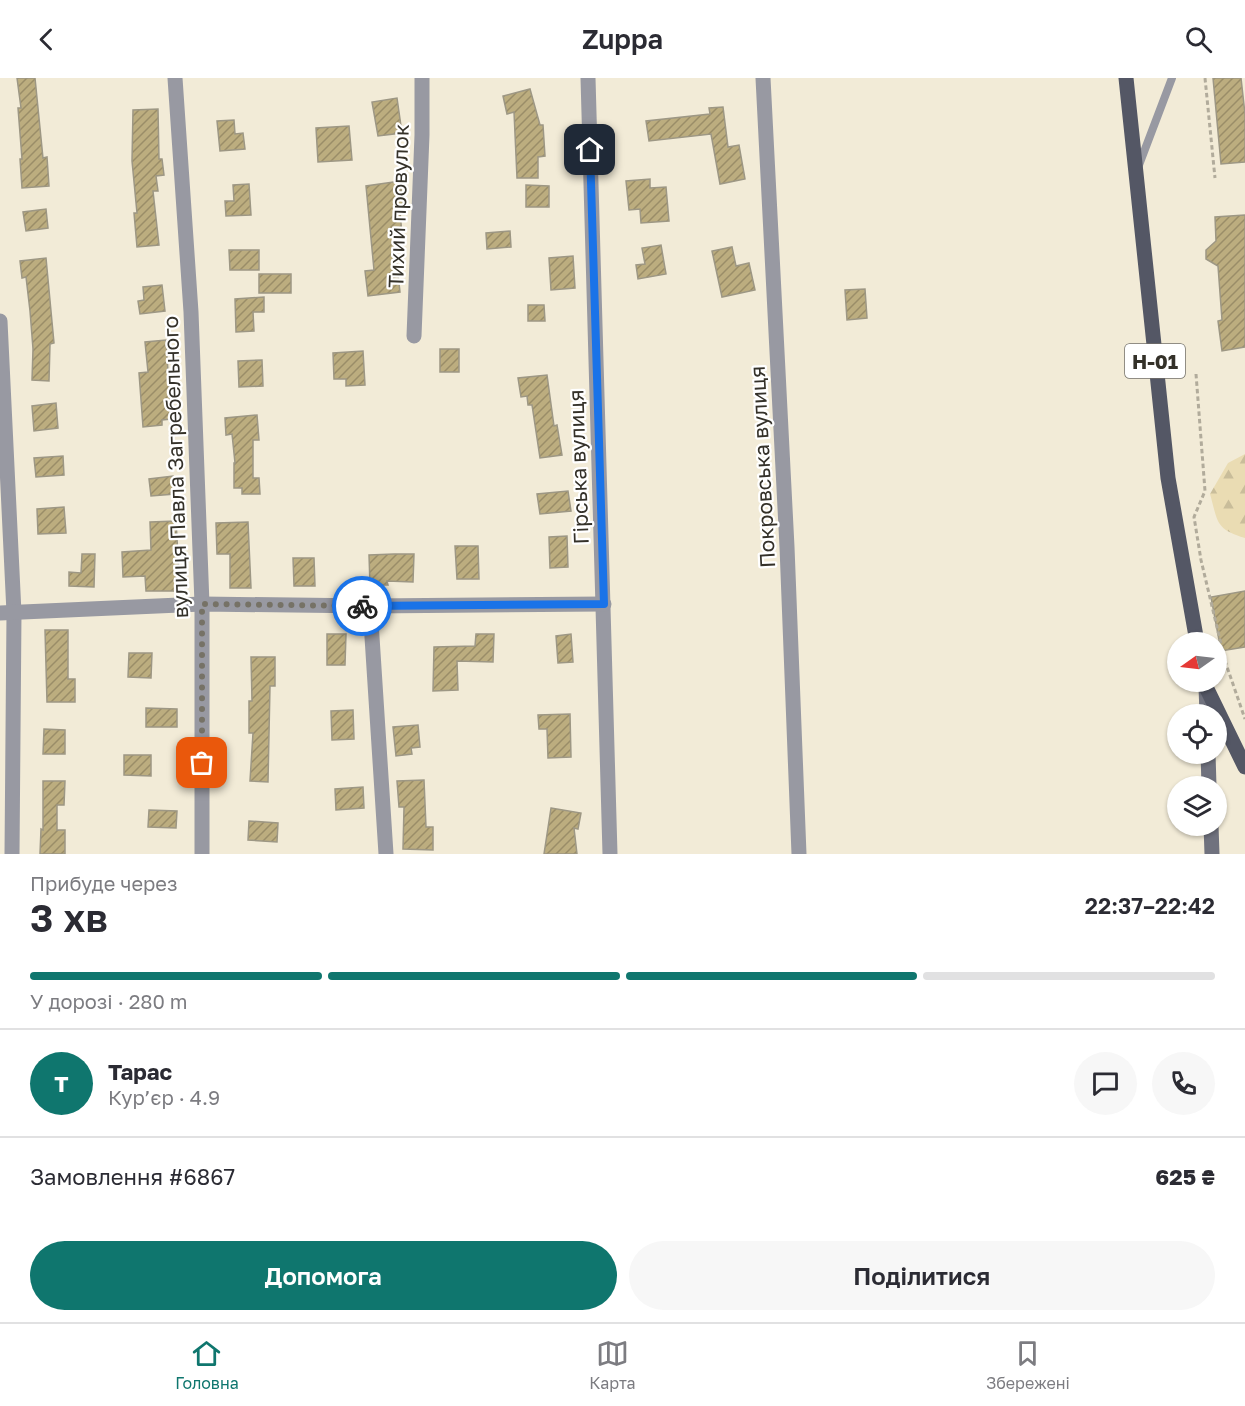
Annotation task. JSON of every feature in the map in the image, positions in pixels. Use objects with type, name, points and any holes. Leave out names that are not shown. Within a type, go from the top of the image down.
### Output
[{"type":"main road","name":"Н-01","points":[[1126,78],[1168,478],[1195,632]]},
{"type":"main road","points":[[1209,692],[1245,767]]},
{"type":"street","name":"вулиця Павла Загребельного","points":[[175,78],[190,312],[202,604],[202,854]]},
{"type":"street","name":"Тихий провулок","points":[[414,336],[422,78]]},
{"type":"street","name":"Гірська вулиця","points":[[588,78],[610,854]]},
{"type":"street","name":"Покровська вулиця","points":[[763,78],[787,547],[798,854]]},
{"type":"street","points":[[0,321],[12,854]]},
{"type":"street","points":[[7,613],[202,604],[370,606],[604,604]]},
{"type":"street","points":[[370,606],[386,854]]},
{"type":"street","points":[[1211,836],[1212,854]]},
{"type":"lane","points":[[1135,173],[1172,78]]},
{"type":"path","points":[[1205,78],[1215,178]]},
{"type":"path","points":[[1196,374],[1205,491],[1194,517],[1225,661],[1245,719]]},
{"type":"green space","points":[[1245,454],[1245,538],[1228,531],[1219,523],[1210,494],[1228,463]]},
{"type":"building","points":[[17,78],[35,78],[43,158],[47,157],[49,186],[22,188],[18,108],[21,108]]},
{"type":"building","points":[[1213,78],[1241,78],[1245,114],[1245,162],[1221,164]]},
{"type":"building","points":[[530,89],[540,125],[543,125],[545,156],[538,157],[538,178],[517,178],[514,112],[507,114],[503,96]]},
{"type":"building","points":[[397,98],[402,133],[378,136],[372,102]]},
{"type":"building","points":[[723,107],[728,147],[739,145],[745,179],[720,184],[711,134],[649,141],[646,121],[710,114],[709,108]]},
{"type":"building","points":[[158,109],[159,159],[162,159],[164,175],[156,176],[158,191],[153,191],[159,245],[137,247],[134,213],[137,213],[132,161],[133,110]]},
{"type":"building","points":[[234,120],[235,134],[243,133],[245,149],[220,151],[217,121]]},
{"type":"building","points":[[349,126],[352,160],[318,162],[316,128]]},
{"type":"building","points":[[650,179],[650,188],[666,187],[669,221],[641,223],[640,209],[629,210],[626,181]]},
{"type":"building","points":[[400,181],[404,211],[400,211],[403,247],[395,248],[400,292],[368,296],[365,271],[374,270],[366,186]]},
{"type":"building","points":[[249,184],[251,215],[226,216],[225,201],[234,201],[233,185]]},
{"type":"building","points":[[526,185],[549,186],[549,207],[526,207]]},
{"type":"building","points":[[46,209],[48,228],[26,231],[23,212]]},
{"type":"building","points":[[1245,215],[1245,347],[1222,351],[1218,321],[1222,320],[1218,266],[1206,259],[1206,250],[1216,241],[1215,217]]},
{"type":"building","points":[[510,231],[511,247],[487,249],[486,233]]},
{"type":"building","points":[[661,245],[666,274],[638,279],[636,265],[645,264],[642,248]]},
{"type":"building","points":[[732,247],[736,266],[749,263],[755,290],[722,297],[712,251]]},
{"type":"building","points":[[229,250],[259,250],[259,270],[230,270]]},
{"type":"building","points":[[573,256],[575,288],[551,290],[549,258]]},
{"type":"building","points":[[46,258],[54,343],[50,344],[49,381],[32,380],[33,349],[30,311],[26,277],[22,278],[20,261]]},
{"type":"building","points":[[259,274],[291,274],[291,293],[259,293]]},
{"type":"building","points":[[162,285],[165,311],[140,314],[138,301],[144,300],[143,287]]},
{"type":"building","points":[[865,289],[867,318],[847,320],[845,290]]},
{"type":"building","points":[[264,297],[264,312],[253,312],[254,331],[236,332],[235,299]]},
{"type":"building","points":[[528,305],[544,305],[545,321],[528,321]]},
{"type":"building","points":[[166,340],[171,419],[162,420],[162,425],[143,427],[139,373],[148,372],[145,342]]},
{"type":"building","points":[[440,349],[459,349],[459,372],[440,372]]},
{"type":"building","points":[[363,351],[365,385],[346,386],[346,379],[334,379],[333,353]]},
{"type":"building","points":[[262,360],[263,386],[239,387],[238,361]]},
{"type":"building","points":[[547,375],[554,426],[557,425],[562,455],[540,458],[532,405],[528,405],[527,396],[521,397],[518,378]]},
{"type":"building","points":[[56,403],[58,428],[34,431],[32,406]]},
{"type":"building","points":[[257,415],[259,440],[253,440],[253,478],[259,478],[260,494],[242,494],[242,488],[234,488],[235,463],[232,434],[226,435],[225,418]]},
{"type":"building","points":[[63,456],[64,475],[36,477],[34,458]]},
{"type":"building","points":[[173,476],[175,494],[151,496],[149,479]]},
{"type":"building","points":[[568,491],[571,511],[540,514],[537,494]]},
{"type":"building","points":[[64,507],[66,533],[38,534],[37,509]]},
{"type":"building","points":[[176,521],[180,591],[146,591],[145,576],[123,577],[122,552],[151,550],[150,522]]},
{"type":"building","points":[[248,522],[251,588],[230,588],[230,554],[217,554],[216,523]]},
{"type":"building","points":[[567,536],[568,567],[550,568],[549,537]]},
{"type":"building","points":[[455,546],[478,546],[479,579],[457,579]]},
{"type":"building","points":[[82,554],[95,554],[94,587],[69,586],[69,572],[81,573]]},
{"type":"building","points":[[414,554],[413,582],[387,581],[388,585],[370,585],[369,555]]},
{"type":"building","points":[[293,558],[314,558],[315,586],[294,586]]},
{"type":"building","points":[[1245,591],[1245,647],[1227,650],[1227,632],[1217,632],[1211,597]]},
{"type":"building","points":[[45,630],[68,630],[68,679],[75,679],[75,702],[47,702]]},
{"type":"building","points":[[327,634],[346,634],[345,665],[327,665]]},
{"type":"building","points":[[476,634],[494,634],[493,662],[457,661],[458,690],[433,691],[434,647],[475,646]]},
{"type":"building","points":[[571,634],[573,662],[558,663],[556,636]]},
{"type":"building","points":[[129,653],[152,653],[151,678],[128,677]]},
{"type":"building","points":[[251,657],[275,657],[275,686],[270,686],[268,782],[250,781],[253,733],[249,733],[249,701],[252,701]]},
{"type":"building","points":[[146,708],[177,709],[177,727],[146,727]]},
{"type":"building","points":[[353,710],[354,739],[332,740],[331,711]]},
{"type":"building","points":[[570,714],[571,757],[548,758],[547,729],[539,729],[538,715]]},
{"type":"building","points":[[418,725],[420,747],[411,748],[412,754],[396,756],[393,727]]},
{"type":"building","points":[[44,729],[65,730],[65,754],[43,754]]},
{"type":"building","points":[[124,755],[151,755],[151,776],[124,775]]},
{"type":"building","points":[[424,780],[426,827],[433,827],[433,850],[403,849],[404,807],[399,807],[397,781]]},
{"type":"building","points":[[43,781],[65,781],[64,805],[57,805],[57,830],[65,830],[65,854],[40,854],[41,829],[43,830]]},
{"type":"building","points":[[363,787],[364,808],[336,810],[335,789]]},
{"type":"building","points":[[551,808],[581,813],[578,829],[574,828],[577,854],[544,854]]},
{"type":"building","points":[[149,810],[177,811],[176,828],[148,827]]},
{"type":"building","points":[[249,821],[278,823],[277,842],[248,840]]},
{"type":"way so far","points":[[202,763],[202,604],[362,606]]},
{"type":"route","points":[[362,606],[604,604],[590,150]]}]
